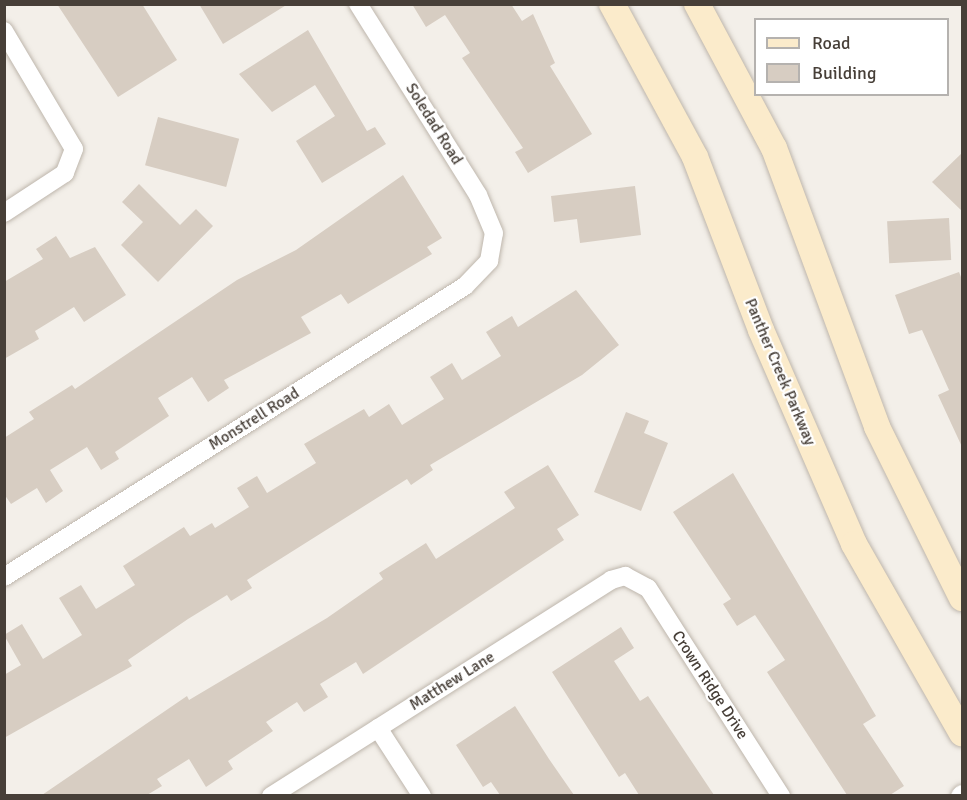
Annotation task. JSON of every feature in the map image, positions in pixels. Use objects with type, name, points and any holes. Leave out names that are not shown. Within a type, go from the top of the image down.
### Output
[{"type":"main road","name":"Panther Creek Parkway","points":[[612,4],[695,157],[761,330],[854,544],[963,733]]},
{"type":"main road","points":[[697,4],[774,148],[876,427],[963,598]]},
{"type":"street","name":"Soledad Road","points":[[358,4],[478,195],[494,233],[494,250]]},
{"type":"street","points":[[4,31],[69,134],[72,157],[59,179],[4,213]]},
{"type":"street","name":"Monstrell Road","points":[[4,577],[465,286],[494,250]]},
{"type":"street","name":"Matthew Lane","points":[[272,795],[611,580],[635,579]]},
{"type":"street","name":"Crown Ridge Drive","points":[[635,579],[648,588],[781,795]]},
{"type":"street","points":[[378,728],[422,795]]},
{"type":"building","points":[[57,4],[142,4],[177,60],[118,97]]},
{"type":"building","points":[[199,4],[288,4],[223,44]]},
{"type":"building","points":[[412,4],[511,4],[522,21],[533,14],[555,63],[550,66],[592,134],[528,173],[515,152],[523,148],[462,58],[470,53],[445,15],[426,27]]},
{"type":"building","points":[[308,30],[367,131],[375,127],[386,144],[322,183],[296,141],[335,116],[315,85],[272,112],[239,74]]},
{"type":"building","points":[[158,117],[239,139],[226,187],[145,165]]},
{"type":"building","points":[[963,152],[963,212],[932,182]]},
{"type":"building","points":[[403,175],[442,238],[427,247],[432,254],[348,304],[341,294],[301,317],[311,333],[224,380],[229,388],[208,402],[192,377],[158,398],[169,416],[115,452],[119,459],[101,470],[87,447],[50,470],[63,491],[46,503],[37,488],[11,504],[4,494],[4,438],[34,419],[29,412],[72,385],[75,389],[237,280],[296,250]]},
{"type":"building","points":[[139,184],[180,225],[196,209],[213,226],[158,282],[121,245],[143,222],[122,202]]},
{"type":"building","points":[[635,186],[641,235],[580,243],[577,219],[554,222],[551,196]]},
{"type":"building","points":[[949,218],[951,260],[889,263],[887,221]]},
{"type":"building","points":[[56,236],[70,258],[95,247],[126,295],[84,322],[74,307],[35,331],[39,339],[4,359],[4,282],[43,259],[36,249]]},
{"type":"building","points":[[959,272],[963,282],[963,449],[938,395],[949,390],[922,330],[909,334],[895,295]]},
{"type":"building","points":[[576,290],[619,345],[582,375],[430,465],[433,470],[411,485],[407,479],[247,580],[252,588],[231,601],[227,595],[188,619],[128,660],[132,666],[4,738],[4,675],[21,665],[4,635],[22,624],[43,659],[82,635],[59,598],[81,585],[96,609],[135,585],[123,566],[184,527],[190,536],[212,523],[215,528],[249,507],[237,488],[257,476],[267,493],[316,463],[304,444],[364,409],[369,417],[389,404],[402,425],[444,399],[430,377],[452,363],[462,380],[501,356],[486,332],[512,316],[518,327]]},
{"type":"building","points":[[626,412],[649,421],[644,433],[668,443],[641,511],[594,492]]},
{"type":"building","points":[[548,465],[579,515],[557,529],[564,540],[363,674],[356,662],[320,684],[328,697],[304,712],[297,702],[266,722],[273,731],[228,761],[233,769],[206,787],[189,759],[157,779],[162,786],[147,795],[42,795],[187,696],[189,700],[327,618],[383,579],[379,573],[426,543],[436,559],[515,508],[504,492]]},
{"type":"building","points":[[733,473],[876,716],[863,724],[904,786],[890,795],[847,795],[767,672],[785,660],[755,615],[737,626],[723,604],[731,599],[673,512]]},
{"type":"building","points":[[621,627],[634,648],[614,661],[640,701],[648,696],[714,795],[639,795],[625,773],[619,777],[552,672]]},
{"type":"building","points":[[515,706],[574,795],[500,795],[491,782],[483,787],[456,745]]}]
